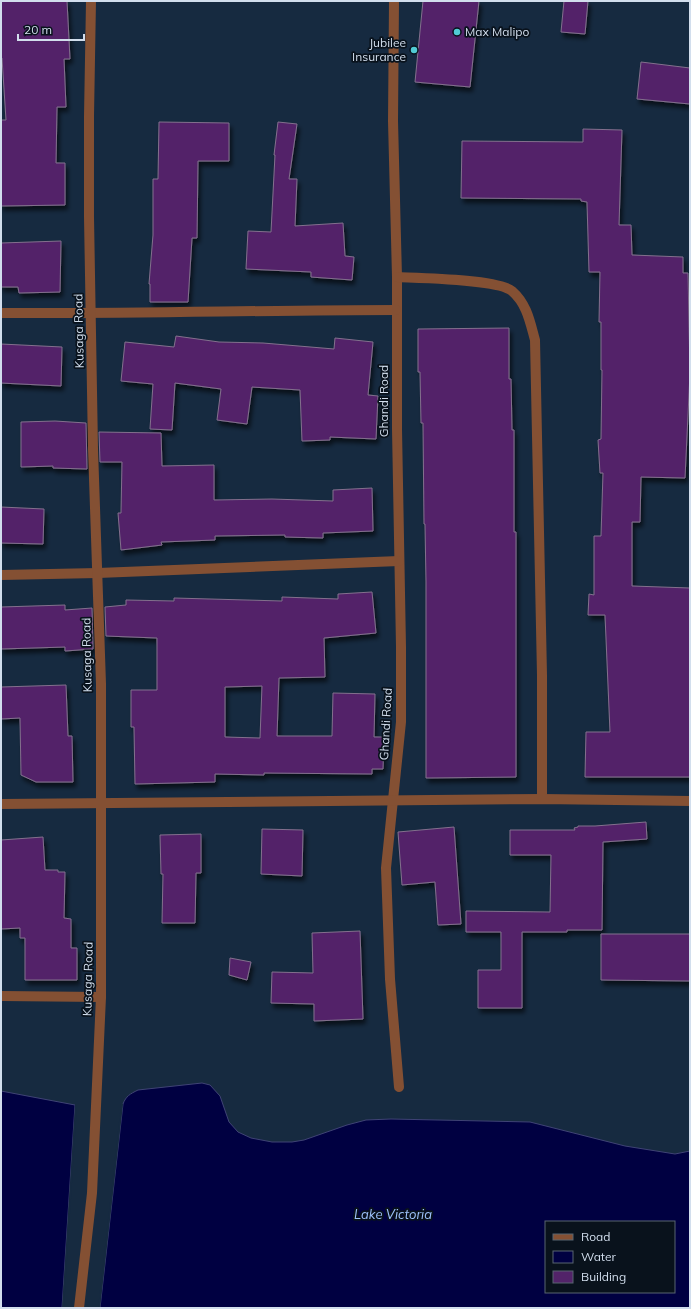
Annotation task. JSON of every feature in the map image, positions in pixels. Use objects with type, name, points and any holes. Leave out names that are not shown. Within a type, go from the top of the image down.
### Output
[{"type":"street","name":"Kusaga Road","points":[[79,1308],[92,1193],[101,998],[101,684],[89,202],[91,1]]},
{"type":"street","name":"Ghandi Road","points":[[394,1],[393,121],[397,277],[396,428],[401,722],[389,839],[387,876],[390,979],[399,1087]]},
{"type":"street","points":[[397,277],[490,283],[511,290],[526,308],[535,340],[542,675],[542,799]]},
{"type":"street","points":[[1,313],[92,314],[286,310],[396,310]]},
{"type":"street","points":[[1,575],[98,574],[399,561]]},
{"type":"street","points":[[1,804],[542,799],[690,802]]},
{"type":"street","points":[[1,996],[101,998]]},
{"type":"water","name":"Lake Victoria","points":[[202,1083],[210,1085],[220,1096],[229,1122],[238,1132],[251,1138],[272,1142],[292,1142],[304,1140],[366,1120],[391,1119],[530,1122],[625,1146],[675,1154],[690,1151],[690,1308],[100,1308],[123,1104],[125,1099],[138,1090]]},
{"type":"water","points":[[1,1091],[75,1105],[62,1308],[1,1308]]},
{"type":"pier","points":[[121,1104],[123,1104],[100,1308],[98,1308]]},
{"type":"pier","points":[[75,1105],[77,1105],[64,1308],[62,1308]]},
{"type":"building","points":[[1,1],[67,1],[70,59],[64,59],[66,107],[57,107],[56,163],[65,163],[65,205],[1,206],[1,120],[6,120],[1,58]]},
{"type":"building","points":[[423,1],[479,1],[470,87],[415,82]]},
{"type":"building","points":[[564,1],[588,1],[585,34],[561,32]]},
{"type":"building","points":[[641,62],[690,68],[690,104],[637,99]]},
{"type":"building","points":[[159,122],[229,123],[229,161],[198,161],[197,238],[192,238],[188,302],[150,302],[149,284],[153,235],[153,179],[158,179]]},
{"type":"building","points":[[278,122],[297,124],[289,179],[297,179],[295,226],[343,223],[345,256],[354,257],[352,280],[311,277],[311,272],[246,269],[248,231],[271,232],[274,155]]},
{"type":"building","points":[[583,129],[622,130],[619,225],[631,225],[632,255],[683,257],[683,273],[688,273],[690,373],[685,478],[641,477],[640,522],[632,522],[632,586],[690,588],[690,777],[585,777],[586,732],[610,732],[605,615],[588,615],[589,594],[594,595],[594,536],[601,536],[603,473],[600,473],[598,440],[601,439],[602,370],[601,322],[599,322],[600,272],[589,272],[587,202],[581,201],[581,199],[461,198],[462,141],[583,142]]},
{"type":"building","points":[[61,241],[60,292],[19,293],[18,287],[1,287],[1,243]]},
{"type":"building","points":[[509,328],[509,379],[511,379],[512,430],[514,430],[514,532],[516,532],[516,777],[426,778],[425,524],[423,423],[421,423],[420,372],[418,372],[418,329]]},
{"type":"building","points":[[176,336],[219,342],[263,343],[334,349],[335,338],[373,342],[368,395],[378,396],[376,439],[330,437],[330,440],[302,441],[300,390],[252,387],[247,424],[217,420],[221,389],[175,383],[172,430],[150,429],[153,384],[121,381],[125,342],[174,347]]},
{"type":"building","points":[[1,344],[62,347],[61,386],[1,383]]},
{"type":"building","points":[[55,421],[86,423],[87,469],[53,468],[53,466],[21,467],[21,422]]},
{"type":"building","points":[[99,432],[161,433],[162,466],[214,465],[214,500],[272,499],[333,501],[333,490],[372,488],[373,531],[323,533],[323,538],[285,537],[285,535],[215,536],[215,540],[161,542],[162,545],[121,550],[118,513],[121,513],[122,462],[100,462]]},
{"type":"building","points":[[1,507],[44,509],[43,544],[1,543]]},
{"type":"building","points":[[372,592],[376,633],[324,638],[325,677],[279,678],[277,736],[332,736],[333,693],[375,694],[374,737],[384,737],[383,769],[372,769],[372,774],[215,774],[215,782],[135,784],[134,727],[131,727],[131,690],[157,690],[157,638],[106,636],[105,607],[126,605],[126,600],[174,601],[174,598],[282,601],[282,597],[338,599],[338,594]],"holes":[[[262,686],[260,738],[225,737],[225,687]]]},
{"type":"building","points":[[65,605],[65,610],[92,608],[93,649],[65,651],[65,647],[1,649],[1,607]]},
{"type":"building","points":[[66,685],[68,736],[72,736],[73,782],[36,782],[21,775],[20,718],[1,719],[1,687]]},
{"type":"building","points":[[646,822],[647,839],[603,842],[602,930],[522,932],[522,1008],[478,1008],[478,970],[501,970],[501,932],[466,932],[466,911],[550,912],[551,855],[510,855],[510,830],[575,830],[574,828],[578,826]]},
{"type":"building","points":[[454,827],[461,924],[438,925],[435,882],[402,885],[398,832]]},
{"type":"building","points":[[262,829],[303,830],[302,876],[261,874]]},
{"type":"building","points":[[201,834],[201,873],[196,873],[195,923],[162,923],[163,874],[161,874],[160,835]]},
{"type":"building","points":[[43,837],[45,870],[58,870],[58,872],[65,872],[64,918],[71,919],[71,948],[77,948],[77,980],[25,980],[25,938],[20,938],[20,928],[1,929],[1,840]]},
{"type":"building","points":[[360,931],[363,1019],[314,1021],[314,1004],[271,1003],[272,972],[313,973],[312,933]]},
{"type":"building","points":[[601,934],[690,934],[690,981],[601,980]]},
{"type":"building","points":[[230,958],[251,962],[247,980],[229,975]]},
{"type":"place","name":"Max Malipo","points":[[457,32]]},
{"type":"place","name":"Jubilee Insurance","points":[[414,50]]}]
